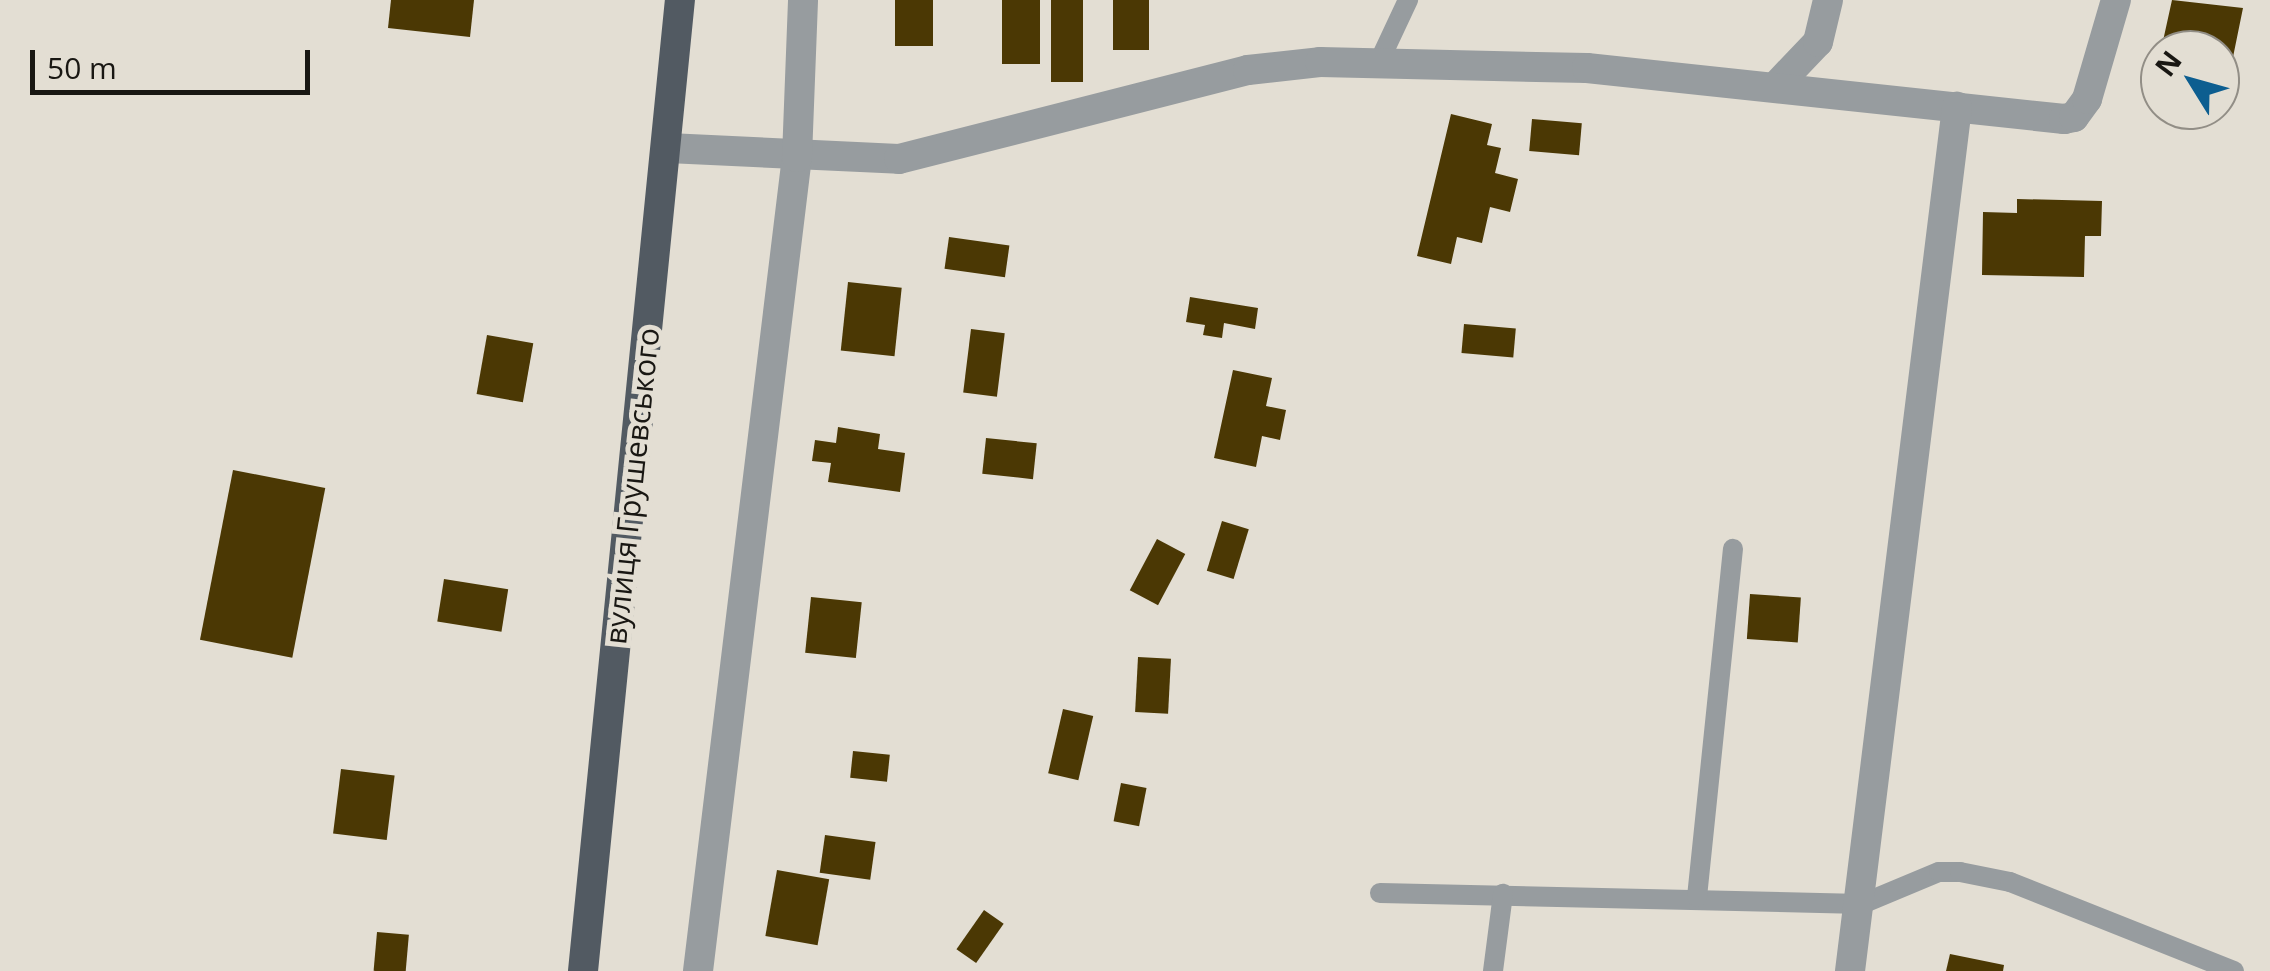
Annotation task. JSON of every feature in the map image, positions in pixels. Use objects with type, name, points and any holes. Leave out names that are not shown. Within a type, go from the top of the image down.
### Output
[{"type":"highway","name":"вулиця Грушевського","points":[[583,971],[680,0]]},
{"type":"street","points":[[698,971],[796,158],[803,0]]},
{"type":"street","points":[[1777,85],[1818,42],[1828,0]]},
{"type":"street","points":[[668,148],[796,158],[836,153],[899,158],[1248,70],[1378,64],[1587,68],[2074,117],[2087,99],[2116,0]]},
{"type":"street","points":[[1850,971],[1862,904],[1956,107]]},
{"type":"lane","points":[[1378,64],[1408,0]]},
{"type":"lane","points":[[1697,897],[1733,550]]},
{"type":"lane","points":[[1380,893],[1697,897],[1862,904],[1939,872],[1960,872],[2010,882],[2234,971]]},
{"type":"lane","points":[[1493,971],[1503,894]]},
{"type":"building","points":[[391,0],[474,0],[470,37],[388,28]]},
{"type":"building","points":[[895,0],[933,0],[933,46],[895,46]]},
{"type":"building","points":[[1002,0],[1040,0],[1040,64],[1002,64]]},
{"type":"building","points":[[1051,0],[1083,0],[1083,82],[1051,82]]},
{"type":"building","points":[[1113,0],[1149,0],[1149,50],[1113,50]]},
{"type":"building","points":[[2172,0],[2243,8],[2239,30],[2165,30]]},
{"type":"building","points":[[1451,114],[1492,124],[1487,145],[1501,148],[1495,173],[1518,179],[1510,212],[1490,207],[1482,243],[1457,237],[1451,264],[1417,256]]},
{"type":"building","points":[[1532,119],[1582,123],[1579,155],[1529,151]]},
{"type":"building","points":[[2017,199],[2102,201],[2101,236],[2085,236],[2084,277],[1982,275],[1983,212],[2017,213]]},
{"type":"building","points":[[949,237],[1009,245],[1005,277],[945,269]]},
{"type":"building","points":[[848,282],[902,288],[894,356],[841,351]]},
{"type":"building","points":[[1190,297],[1258,308],[1255,329],[1224,323],[1222,338],[1203,335],[1205,325],[1186,322]]},
{"type":"building","points":[[1464,324],[1516,329],[1513,357],[1461,353]]},
{"type":"building","points":[[971,329],[1005,333],[997,397],[963,393]]},
{"type":"building","points":[[487,335],[533,343],[523,402],[477,394]]},
{"type":"building","points":[[1233,370],[1272,378],[1266,406],[1286,410],[1280,440],[1262,436],[1256,467],[1214,458]]},
{"type":"building","points":[[838,427],[880,434],[878,449],[905,453],[900,492],[828,482],[831,463],[812,461],[815,440],[836,443]]},
{"type":"building","points":[[986,438],[1037,443],[1033,479],[982,474]]},
{"type":"building","points":[[233,470],[325,488],[292,658],[200,640]]},
{"type":"building","points":[[1222,521],[1249,529],[1234,579],[1207,571]]},
{"type":"building","points":[[1157,539],[1185,554],[1158,605],[1130,590]]},
{"type":"building","points":[[444,579],[508,589],[501,632],[437,621]]},
{"type":"building","points":[[1750,594],[1801,598],[1798,642],[1747,639]]},
{"type":"building","points":[[811,597],[862,602],[856,658],[805,653]]},
{"type":"building","points":[[1138,657],[1171,659],[1168,714],[1135,712]]},
{"type":"building","points":[[1063,709],[1093,716],[1078,780],[1048,773]]},
{"type":"building","points":[[853,751],[890,755],[887,782],[850,778]]},
{"type":"building","points":[[341,769],[395,776],[387,840],[333,834]]},
{"type":"building","points":[[1121,783],[1147,788],[1139,826],[1114,821]]},
{"type":"building","points":[[825,835],[876,842],[870,880],[820,873]]},
{"type":"building","points":[[777,870],[829,879],[818,945],[765,936]]},
{"type":"building","points":[[984,910],[1004,924],[976,963],[956,949]]},
{"type":"building","points":[[377,932],[409,935],[406,971],[374,971]]},
{"type":"building","points":[[1950,954],[2004,965],[2003,971],[1946,971]]}]
